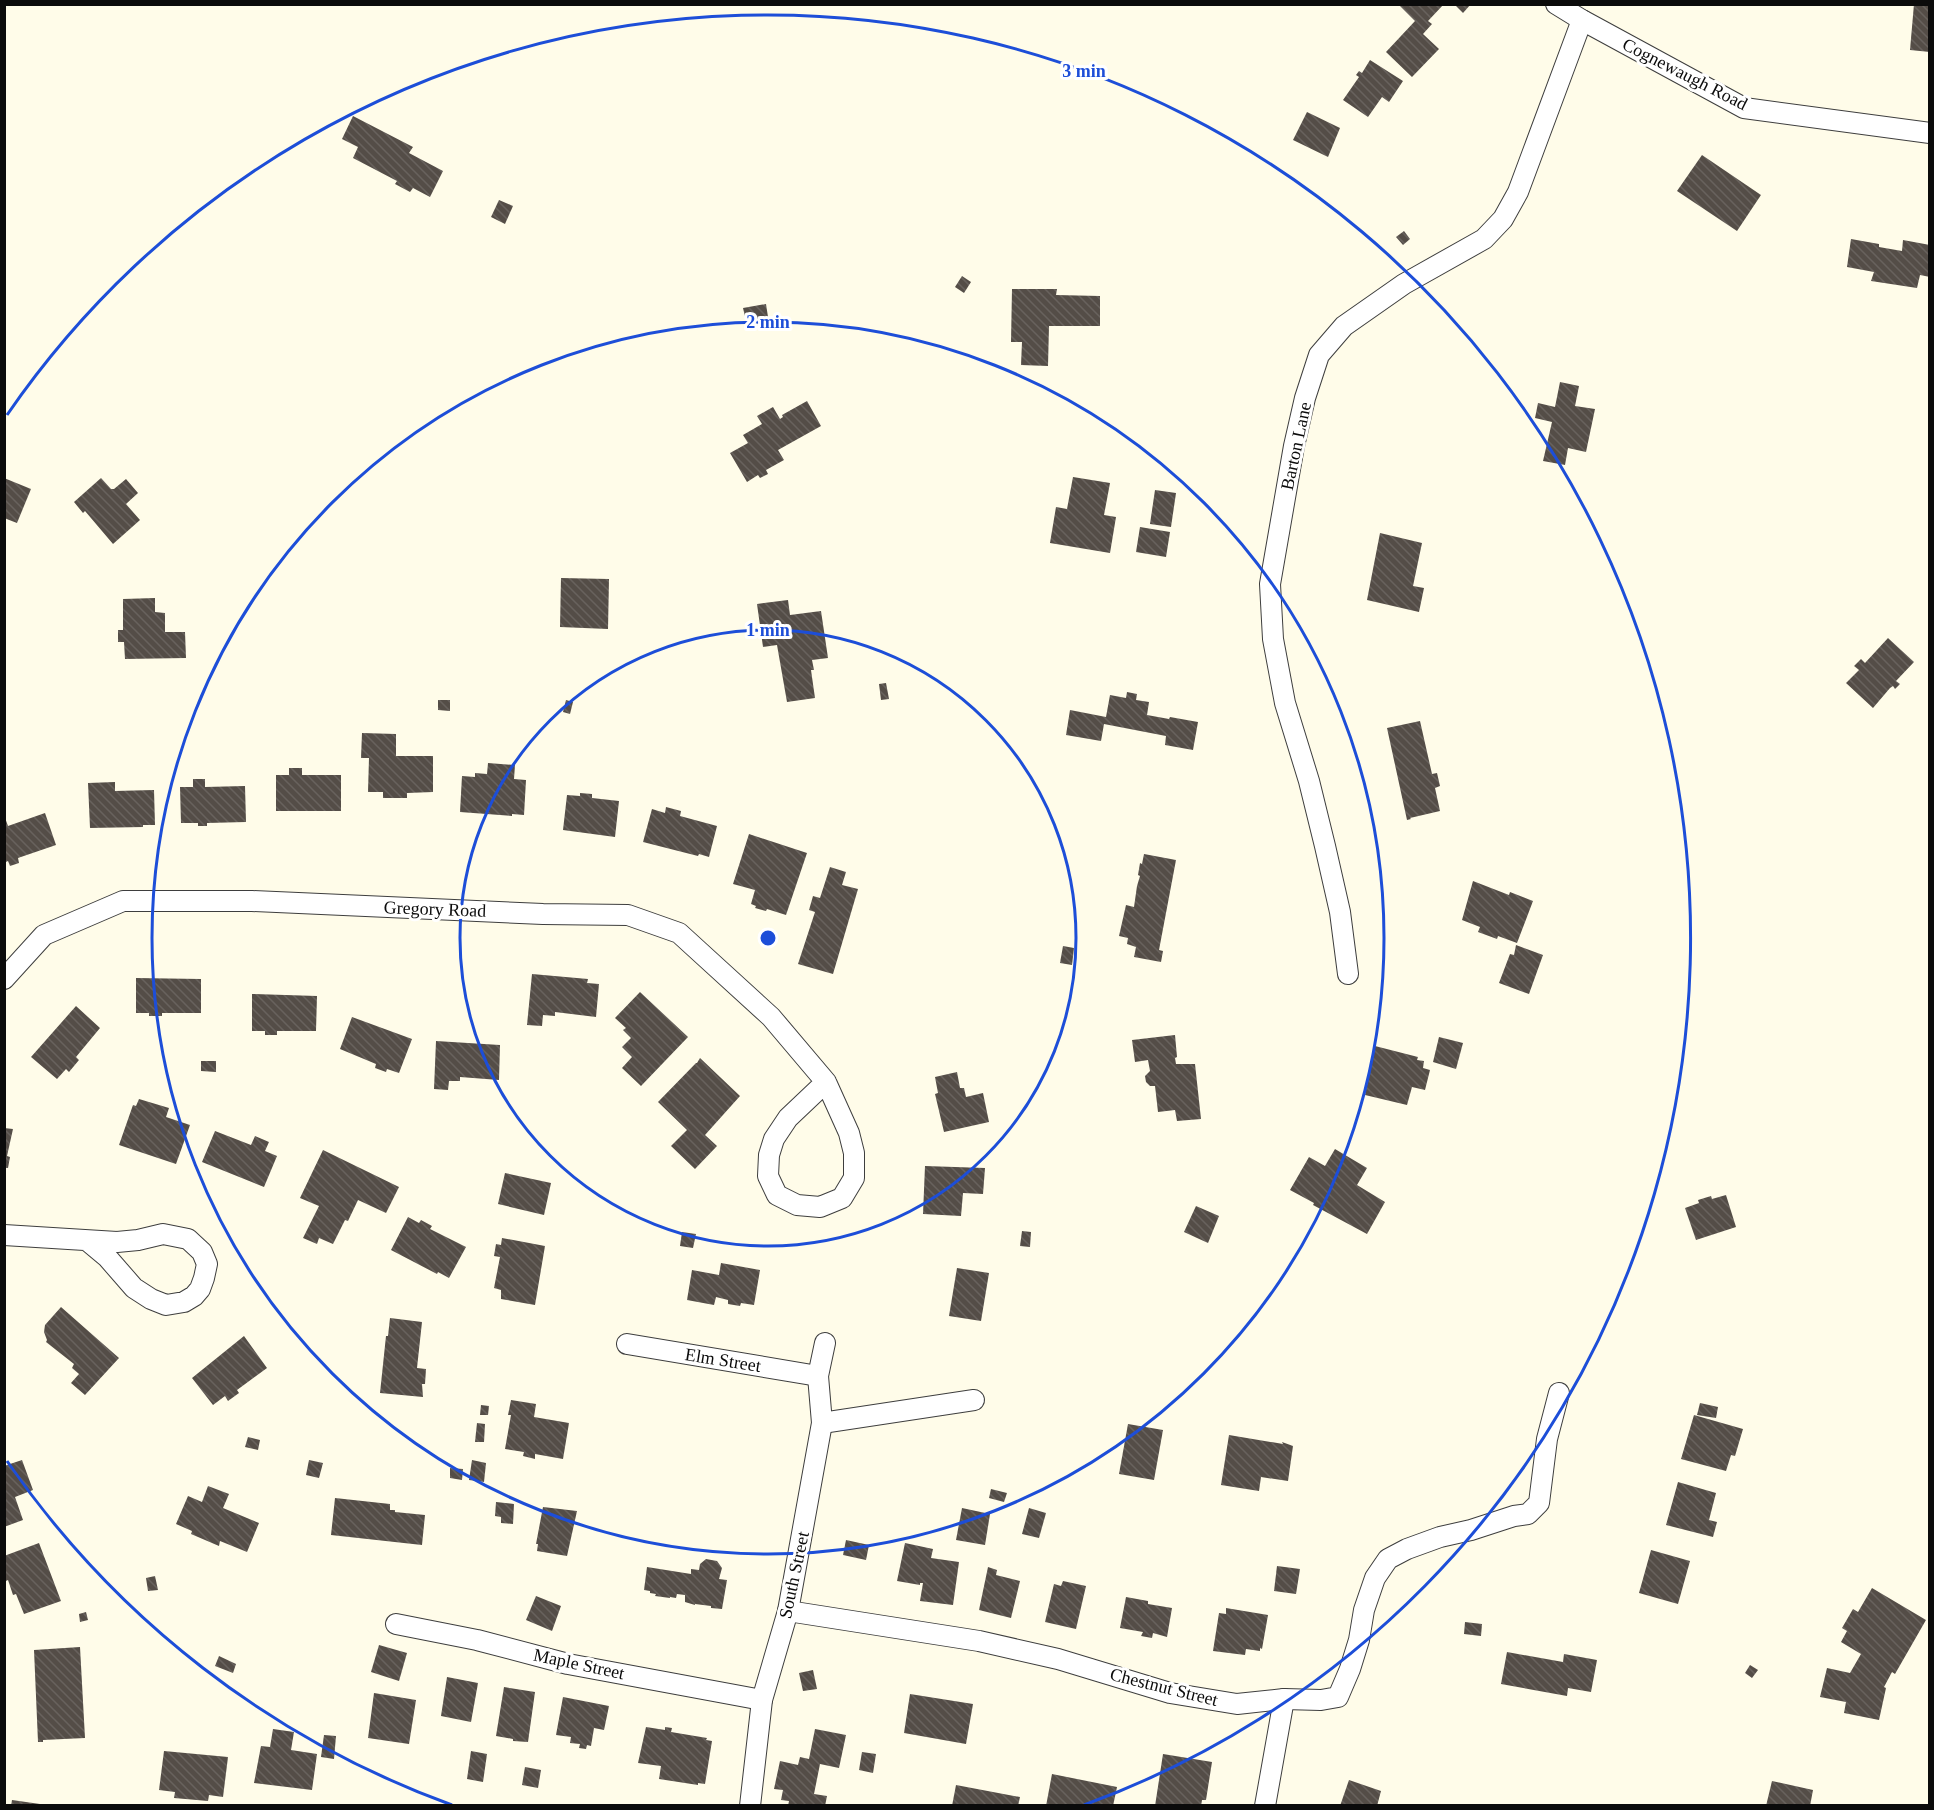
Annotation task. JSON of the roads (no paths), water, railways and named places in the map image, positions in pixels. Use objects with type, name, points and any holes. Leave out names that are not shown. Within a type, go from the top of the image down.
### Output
[{"type":"street","name":"Cognewaugh Road","points":[[1556,4],[1744,108],[1929,133]]},
{"type":"street","name":"Barton Lane","points":[[1348,974],[1340,912],[1309,781],[1285,703],[1273,639],[1270,584],[1294,446],[1305,398],[1319,355],[1344,326],[1404,284],[1484,239],[1503,219],[1518,192],[1582,20]]},
{"type":"street","name":"Gregory Road","points":[[4,979],[44,935],[123,901],[252,901],[543,914],[628,915],[679,933],[771,1017],[826,1082],[849,1132],[854,1152],[854,1178],[842,1198],[820,1207],[797,1204],[777,1195],[768,1176],[769,1155],[774,1139],[788,1118],[826,1082]]},
{"type":"street","points":[[4,1235],[89,1242],[138,1240],[163,1234],[188,1239],[202,1252],[207,1264],[200,1289],[184,1302],[166,1305],[134,1288],[107,1257],[89,1242]]},
{"type":"street","name":"South Street","points":[[750,1806],[762,1700],[788,1611],[822,1423],[818,1376],[825,1343]]},
{"type":"street","name":"Elm Street","points":[[627,1344],[818,1376]]},
{"type":"street","name":"Chestnut Street","points":[[788,1611],[979,1641],[1058,1659],[1170,1693],[1237,1704],[1284,1699],[1321,1700],[1338,1697],[1350,1669],[1359,1640],[1364,1610],[1375,1578],[1388,1559],[1407,1548],[1440,1537],[1528,1514],[1539,1503],[1547,1439],[1559,1393]]},
{"type":"street","points":[[822,1423],[975,1400]]},
{"type":"street","name":"Maple Street","points":[[396,1624],[477,1640],[568,1664],[762,1700]]},
{"type":"street","points":[[1265,1806],[1284,1699]]}]
